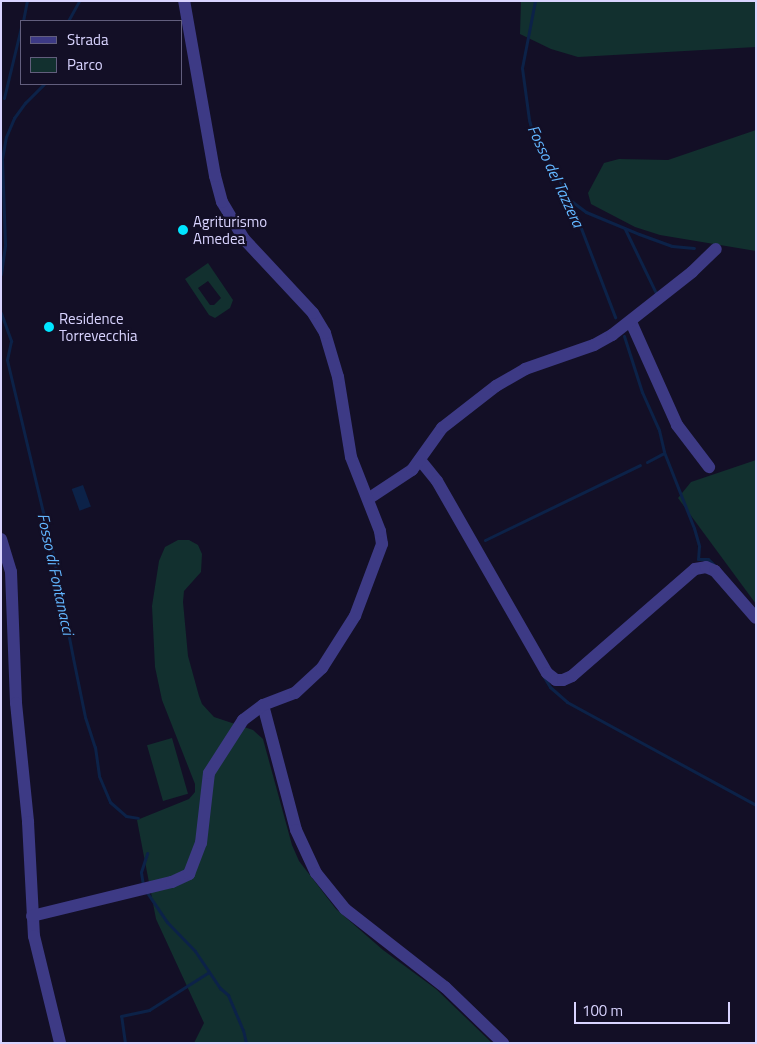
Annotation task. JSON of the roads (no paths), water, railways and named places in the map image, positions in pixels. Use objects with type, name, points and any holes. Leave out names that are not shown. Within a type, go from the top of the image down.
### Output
[{"type":"street","points":[[32,916],[172,882],[189,874],[201,843],[209,773],[243,720],[262,705],[289,696],[310,682],[336,648],[356,616],[382,541],[351,457],[338,378],[322,325],[309,308],[244,239],[222,202],[215,176],[184,1]]},
{"type":"street","points":[[368,499],[404,476],[420,460],[445,424],[504,381],[525,369],[598,343],[631,322],[716,249]]},
{"type":"street","points":[[631,322],[677,425],[709,467]]},
{"type":"street","points":[[420,460],[437,481],[548,673],[556,680],[563,680],[572,676],[695,568],[706,567],[715,571],[756,618]]},
{"type":"street","points":[[1,539],[11,572],[16,703],[28,822],[32,916],[36,947],[60,1043]]},
{"type":"street","points":[[262,705],[296,830],[316,873],[345,909],[445,987],[503,1043]]},
{"type":"water","points":[[83,485],[91,507],[80,511],[72,489]]},
{"type":"waterway","points":[[23,20],[27,1]]},
{"type":"waterway","name":"Fosso di Fontanacci","points":[[69,20],[79,1]]},
{"type":"waterway","name":"Fosso del Tazzera","points":[[535,1],[522,68],[529,120],[535,141],[561,183],[574,210],[615,317]]},
{"type":"waterway","points":[[4,98],[20,31]]},
{"type":"waterway","name":"Fosso di Fontanacci","points":[[1,274],[5,244],[2,159],[6,137],[14,118],[25,103],[43,85]]},
{"type":"waterway","points":[[570,200],[586,212],[639,234],[672,246],[694,248]]},
{"type":"waterway","points":[[625,229],[656,293]]},
{"type":"waterway","name":"Fosso di Fontanacci","points":[[1,313],[11,341],[7,360],[53,555],[85,717],[95,747],[99,776],[110,802],[126,816],[138,818]]},
{"type":"waterway","name":"Fosso del Tazzera","points":[[624,336],[642,392],[659,430],[664,452],[694,528],[699,546],[698,559],[708,559],[714,565]]},
{"type":"waterway","points":[[647,462],[664,453]]},
{"type":"waterway","points":[[485,540],[640,465]]},
{"type":"waterway","points":[[544,677],[550,687],[567,702],[756,805]]},
{"type":"waterway","name":"Fosso di Fontanacci","points":[[143,885],[141,872],[147,853]]},
{"type":"waterway","name":"Fosso di Fontanacci","points":[[146,891],[167,922],[195,951],[220,988],[228,995],[243,1030],[246,1043]]},
{"type":"waterway","points":[[125,1043],[121,1016],[149,1010],[209,972]]},
{"type":"place","name":"Agriturismo Amedea","points":[[183,230]]},
{"type":"place","name":"Residence Torrevecchia","points":[[49,327]]}]
